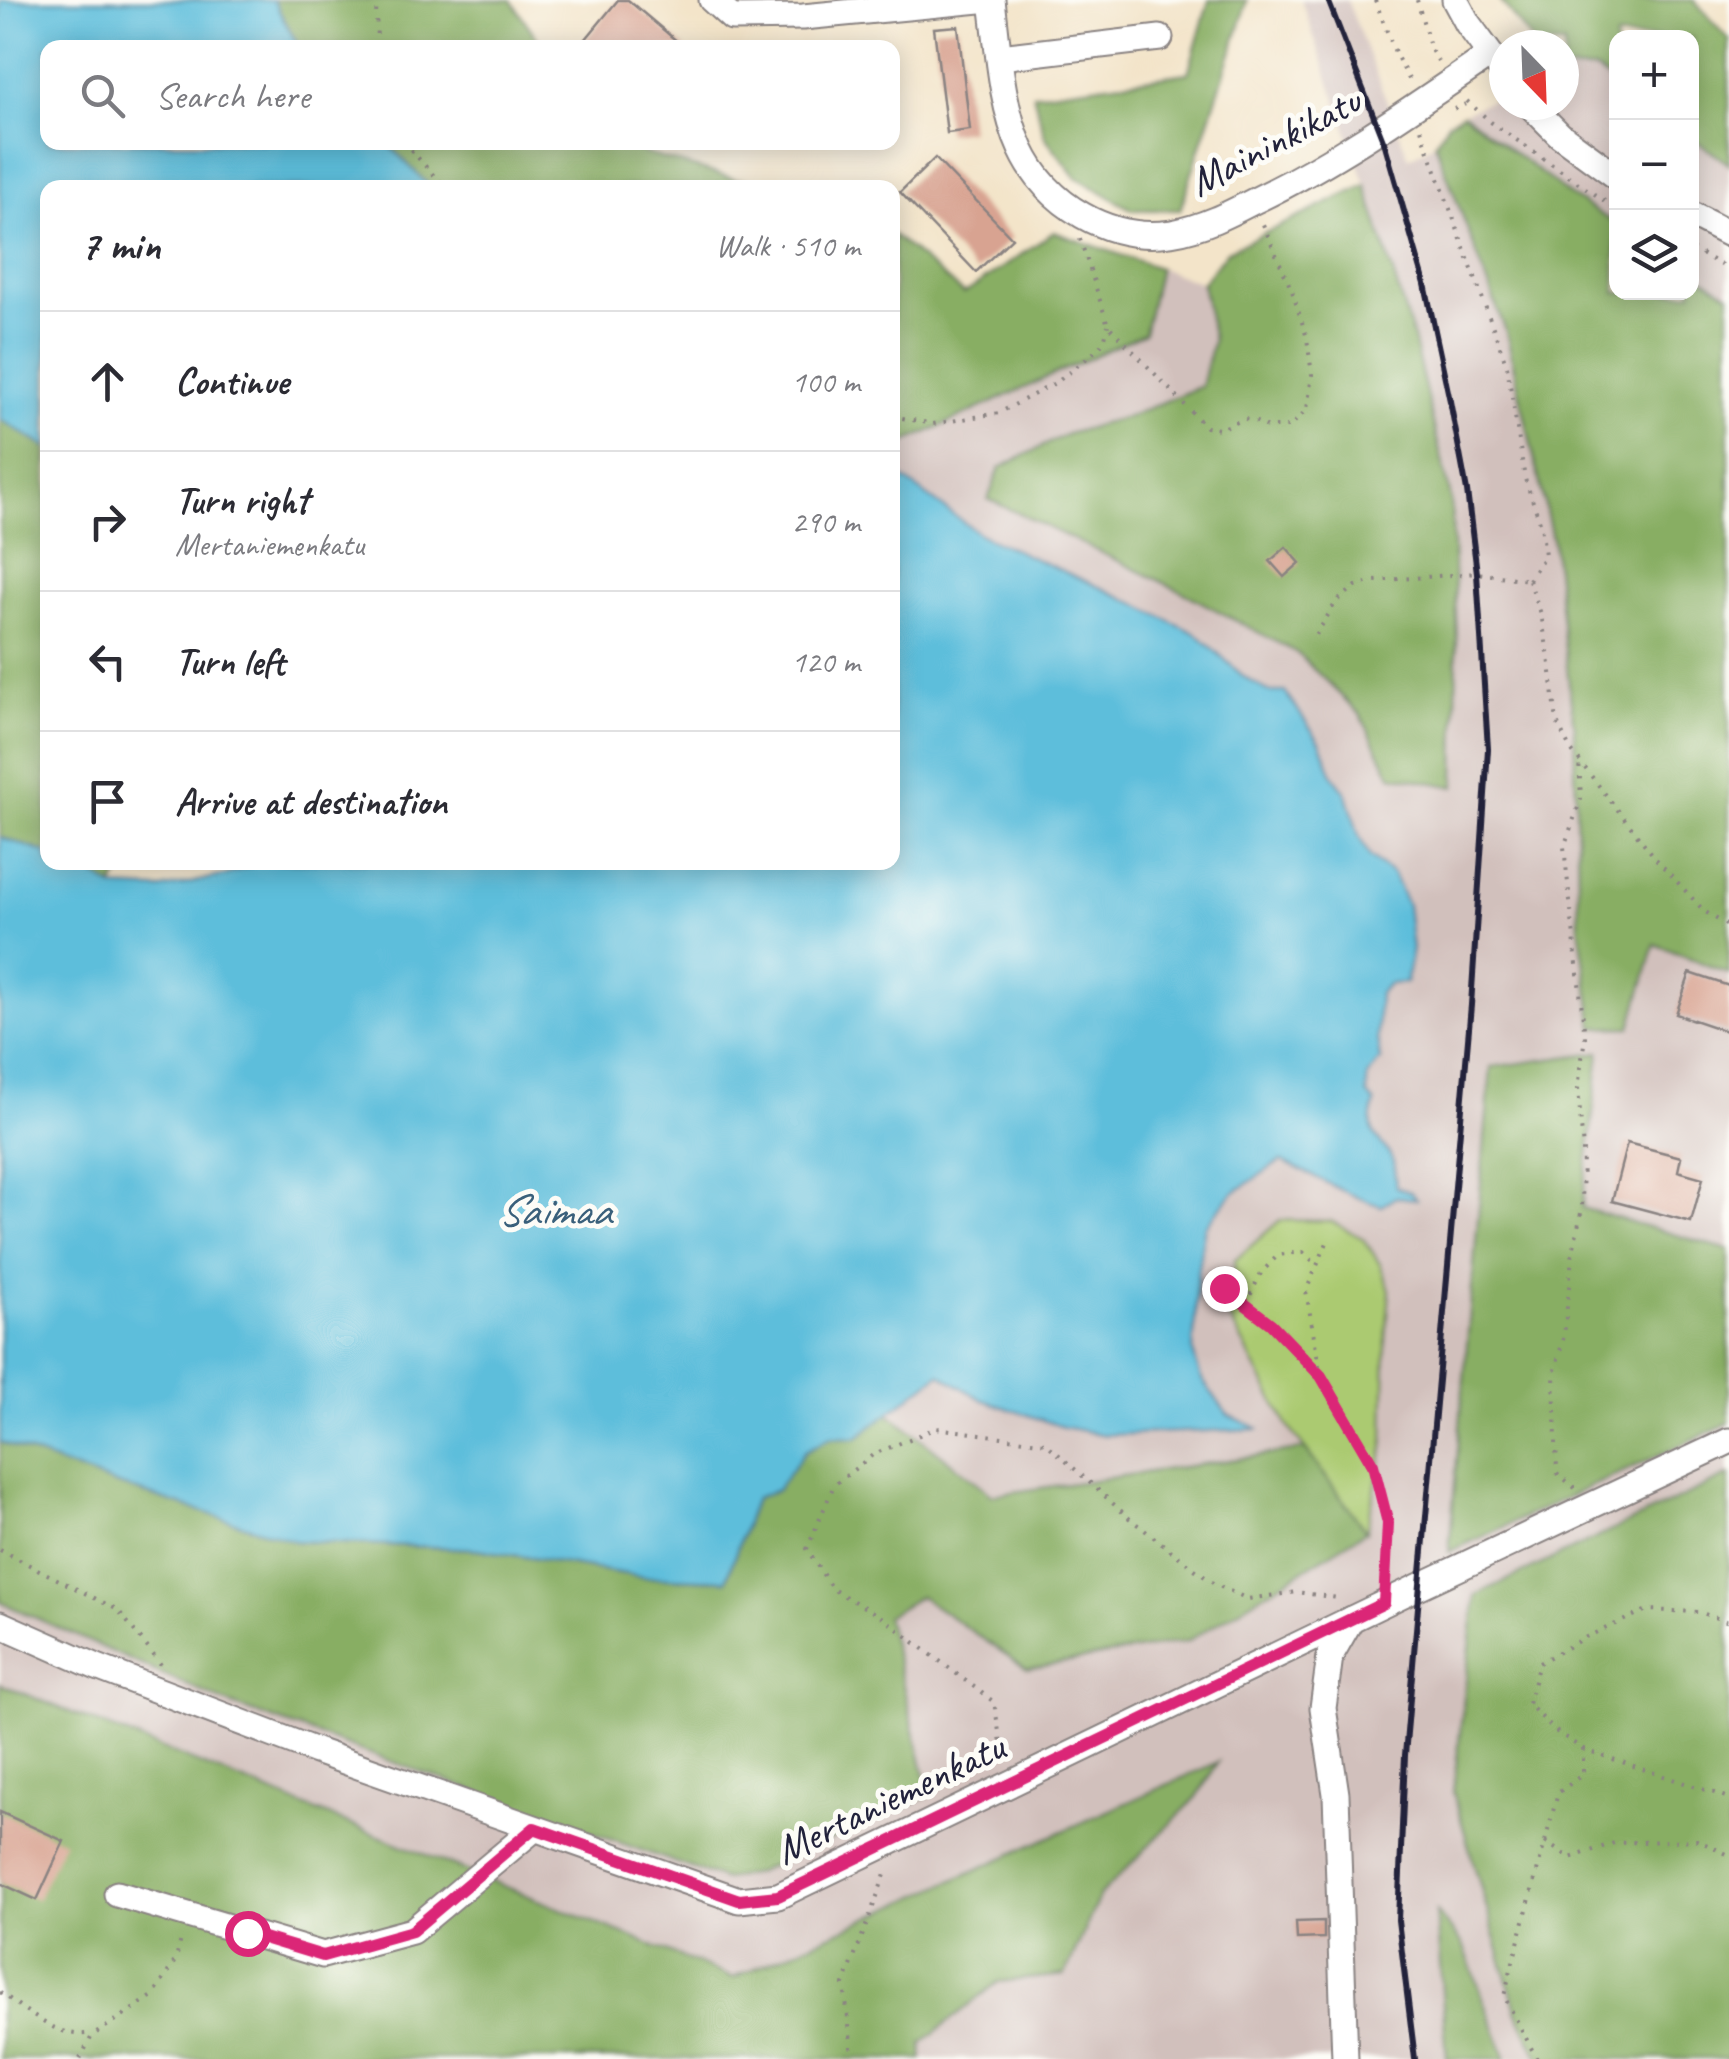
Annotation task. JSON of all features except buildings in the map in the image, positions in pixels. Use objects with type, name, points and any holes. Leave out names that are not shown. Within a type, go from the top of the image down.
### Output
[{"type":"street","points":[[712,0],[732,18],[803,17],[980,0]]},
{"type":"street","name":"Maininkikatu","points":[[992,0],[1010,119],[1022,152],[1065,206],[1088,220],[1142,234],[1167,234],[1216,220],[1426,108],[1452,81],[1489,67]]},
{"type":"street","points":[[1455,0],[1489,53]]},
{"type":"street","points":[[1000,57],[1160,38]]},
{"type":"street","points":[[1545,120],[1609,171]]},
{"type":"street","points":[[1699,219],[1729,234]]},
{"type":"street","name":"Mertaniemenkatu","points":[[0,1624],[97,1668],[316,1752],[739,1900],[778,1896],[1366,1611],[1729,1441]]},
{"type":"street","points":[[1345,2059],[1336,1794],[1323,1708],[1330,1656],[1366,1611]]},
{"type":"street","points":[[117,1894],[323,1956],[412,1931],[534,1828]]},
{"type":"path","points":[[376,0],[377,40]]},
{"type":"path","points":[[1376,0],[1396,55],[1426,108]]},
{"type":"path","points":[[1417,0],[1431,50],[1468,103],[1609,204]]},
{"type":"path","points":[[1426,108],[1468,103]]},
{"type":"path","points":[[1426,108],[1420,124],[1507,366],[1526,479],[1541,525],[1545,554],[1528,580]]},
{"type":"path","points":[[411,150],[438,180]]},
{"type":"path","points":[[1092,244],[1080,238],[1108,325],[1206,426],[1220,429],[1244,419],[1267,427],[1290,427],[1306,409],[1312,375],[1308,338],[1292,291],[1260,222]]},
{"type":"path","points":[[1699,253],[1729,269]]},
{"type":"path","points":[[900,418],[933,424],[999,413],[1075,368],[1099,348],[1108,325]]},
{"type":"path","points":[[1316,635],[1336,602],[1356,586],[1374,580],[1477,573],[1528,580]]},
{"type":"path","points":[[1528,580],[1542,614],[1557,722],[1570,749],[1657,860],[1704,911],[1729,927]]},
{"type":"path","points":[[1578,760],[1581,799],[1564,847],[1585,1038],[1578,1088],[1582,1208],[1572,1257],[1564,1336],[1554,1374],[1557,1473],[1594,1504]]},
{"type":"path","points":[[1321,1376],[1306,1291],[1329,1238]]},
{"type":"path","points":[[1246,1304],[1260,1272],[1278,1255],[1303,1252],[1317,1265]]},
{"type":"path","points":[[1008,1784],[994,1702],[880,1616],[832,1589],[807,1549],[834,1485],[874,1454],[936,1428],[1046,1443],[1129,1518],[1214,1584],[1248,1599],[1296,1592],[1338,1598],[1366,1611],[1388,1523],[1373,1465],[1321,1376],[1271,1324],[1224,1288]]},
{"type":"path","points":[[0,1550],[118,1610],[193,1705]]},
{"type":"path","points":[[1729,1622],[1698,1612],[1647,1610],[1538,1663],[1528,1704],[1556,1732],[1583,1749],[1729,1798]]},
{"type":"path","points":[[1537,2059],[1504,1996],[1558,1793],[1582,1774],[1583,1749]]},
{"type":"path","points":[[851,2059],[844,1985],[898,1838]]},
{"type":"path","points":[[1545,1842],[1570,1858],[1614,1843],[1697,1840],[1729,1855]]},
{"type":"path","points":[[80,2059],[92,2036],[154,1995],[176,1959],[186,1914]]},
{"type":"path","points":[[0,1992],[59,2031],[79,2036],[97,2032]]},
{"type":"shaded area","points":[[1301,0],[1347,0],[1409,158],[1435,143],[1506,331],[1553,543],[1574,729],[1579,926],[1594,1027],[1631,1027],[1655,944],[1729,974],[1729,2059],[923,2059],[921,2044],[998,1982],[1065,1975],[1100,1895],[1197,1797],[1217,1763],[733,1978],[0,1684],[0,1602],[227,1703],[725,1880],[758,1872],[930,1795],[886,1615],[921,1596],[1028,1669],[1188,1641],[1366,1531],[1305,1449],[993,1495],[888,1413],[940,1374],[983,1400],[1063,1427],[1105,1435],[1257,1429],[1228,1415],[1201,1378],[1193,1352],[1205,1226],[1232,1194],[1281,1161],[1367,1202],[1382,1206],[1396,1197],[1415,1199],[1411,1192],[1396,1187],[1392,1158],[1373,1136],[1367,1095],[1367,1077],[1380,1060],[1379,993],[1388,984],[1407,982],[1393,874],[1370,857],[1359,836],[1347,794],[1333,775],[1321,743],[1270,692],[1244,677],[1197,634],[981,535],[900,476],[900,445],[1144,333],[1159,268],[1202,283],[1213,340],[1201,386],[1130,416],[1067,434],[1000,468],[988,499],[1177,589],[1297,654],[1360,714],[1391,775],[1457,638],[1451,498],[1413,338],[1366,185]]},
{"type":"shaded area","points":[[1579,70],[1595,70],[1609,80],[1609,220],[1569,195],[1463,113],[1489,101],[1489,120],[1579,120]]},
{"type":"shaded area","points":[[1699,143],[1729,164],[1729,294],[1699,275]]},
{"type":"green space","points":[[273,0],[511,0],[538,40],[295,40]]},
{"type":"green space","points":[[1209,0],[1247,0],[1180,210],[1132,210],[1076,177],[1045,137],[1033,94],[1188,73]]},
{"type":"green space","points":[[1500,0],[1694,0],[1729,39],[1729,164],[1699,143],[1699,30],[1609,30],[1609,80],[1595,70],[1579,70],[1579,30],[1523,30]]},
{"type":"green space","points":[[1463,113],[1569,195],[1609,220],[1609,300],[1699,300],[1699,275],[1729,294],[1729,974],[1655,944],[1631,1027],[1594,1028],[1579,926],[1574,729],[1553,543],[1506,332],[1435,143],[1448,122]]},
{"type":"green space","points":[[394,150],[640,150],[744,180],[423,180]]},
{"type":"green space","points":[[1366,185],[1413,338],[1451,498],[1457,638],[1455,787],[1391,775],[1360,714],[1297,653],[1177,589],[988,499],[1000,468],[1067,434],[1130,416],[1201,386],[1213,340],[1202,283],[1227,251]]},
{"type":"green space","points":[[1054,232],[1159,268],[1144,333],[900,445],[900,241],[964,294]]},
{"type":"green space","points":[[0,419],[40,444],[40,851],[0,837]]},
{"type":"green space","points":[[84,870],[123,870],[112,887]]},
{"type":"green space","points":[[1600,1052],[1582,1208],[1729,1250],[1729,1423],[1449,1552],[1491,1067]]},
{"type":"green space","points":[[1280,1220],[1331,1221],[1364,1239],[1390,1290],[1384,1447],[1366,1531],[1287,1425],[1229,1317],[1235,1260]]},
{"type":"green space","points":[[888,1413],[993,1495],[1305,1449],[1366,1531],[1188,1641],[1027,1669],[920,1596],[886,1616],[930,1795],[758,1872],[725,1880],[227,1703],[0,1602],[0,1442],[115,1484],[295,1541],[478,1549],[643,1577],[726,1580],[755,1498],[777,1490],[805,1451],[831,1437],[856,1438]]},
{"type":"green space","points":[[1729,1475],[1729,2059],[1540,2059],[1517,2013],[1453,1792],[1476,1595]]},
{"type":"green space","points":[[0,1684],[733,1978],[1218,1762],[1197,1797],[1100,1895],[1065,1975],[998,1982],[922,2043],[923,2059],[0,2059]]},
{"type":"green space","points":[[1436,1912],[1463,1944],[1506,2059],[1447,2059]]},
{"type":"water","points":[[0,0],[273,0],[295,40],[40,40],[40,150],[394,150],[423,180],[40,180],[40,444],[0,419]]},
{"type":"water","name":"Saimaa","points":[[900,476],[981,535],[1197,634],[1244,677],[1270,692],[1285,692],[1321,743],[1333,775],[1347,794],[1359,836],[1370,857],[1393,874],[1407,905],[1412,949],[1406,983],[1388,984],[1379,993],[1380,1060],[1367,1077],[1367,1094],[1375,1103],[1373,1132],[1393,1162],[1396,1187],[1411,1192],[1416,1199],[1396,1197],[1382,1206],[1281,1161],[1232,1194],[1205,1226],[1193,1352],[1201,1378],[1228,1415],[1260,1429],[1105,1435],[1063,1427],[983,1400],[940,1374],[856,1438],[831,1437],[805,1451],[777,1490],[755,1498],[726,1580],[643,1577],[478,1549],[295,1541],[115,1484],[0,1442],[0,837],[40,851],[40,870],[86,870],[112,887],[161,889],[239,870],[900,870]]},
{"type":"railway","points":[[1328,0],[1385,145],[1425,284],[1450,401],[1477,573],[1488,749],[1471,1005],[1405,1755],[1398,1920],[1415,2059]]},
{"type":"route","points":[[247,1933],[323,1956],[412,1931],[534,1828],[739,1900],[778,1896],[1384,1603],[1388,1523],[1373,1465],[1321,1376],[1271,1324],[1224,1288]]}]
